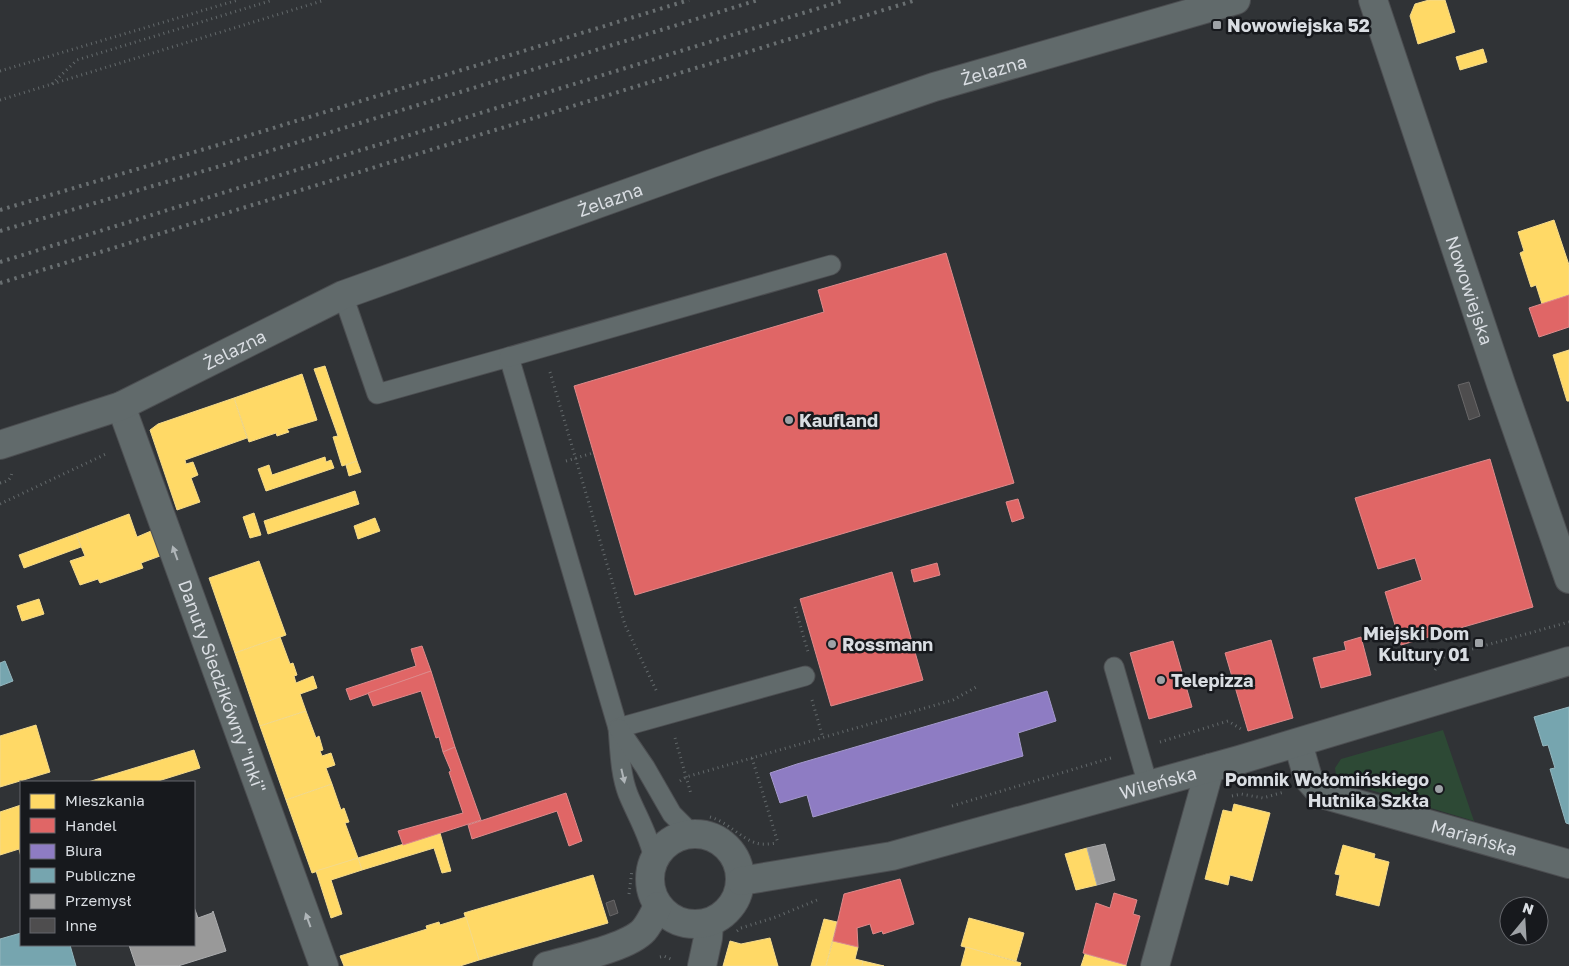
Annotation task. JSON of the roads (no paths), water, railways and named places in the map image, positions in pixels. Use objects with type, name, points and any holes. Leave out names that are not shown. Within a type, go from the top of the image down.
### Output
[{"type":"street","name":"Żelazna","points":[[0,445],[122,406],[343,295],[709,164],[934,87],[1236,0]]},
{"type":"street","name":"Nowowiejska","points":[[1373,0],[1569,579]]},
{"type":"street","name":"Danuty Siedzikówny \"Inki\"","points":[[122,406],[324,966]]},
{"type":"street","name":"Wileńska","points":[[740,881],[892,856],[1210,768],[1569,661]]},
{"type":"street","name":"Mariańska","points":[[1298,742],[1308,778],[1322,794],[1569,864]]},
{"type":"street","points":[[1155,966],[1210,768]]},
{"type":"street","points":[[699,825],[705,835],[727,847],[734,857],[739,868],[739,892],[728,911],[719,918],[709,923],[686,924],[676,920],[658,906],[650,883],[650,871],[654,859],[661,849],[699,825]]},
{"type":"street","points":[[546,966],[619,945],[633,939],[644,929],[658,906]]},
{"type":"street","points":[[690,964],[708,938],[709,923]]},
{"type":"lane","points":[[343,295],[377,394],[831,265]]},
{"type":"lane","points":[[509,357],[618,728],[622,774],[628,794],[651,843],[654,859]]},
{"type":"lane","points":[[1114,667],[1148,785]]},
{"type":"lane","points":[[618,728],[805,676]]},
{"type":"lane","points":[[618,728],[645,767],[672,814],[699,825]]},
{"type":"railway","points":[[0,210],[689,0]]},
{"type":"railway","points":[[0,231],[224,165],[758,0]]},
{"type":"railway","points":[[0,262],[845,0]]},
{"type":"railway","points":[[0,283],[916,0]]},
{"type":"place","name":"Nowowiejska 52","points":[[1217,25]]},
{"type":"place","name":"Kaufland","points":[[789,420]]},
{"type":"place","name":"Miejski Dom Kultury 01","points":[[1479,643]]},
{"type":"place","name":"Rossmann","points":[[832,644]]},
{"type":"place","name":"Telepizza","points":[[1161,680]]},
{"type":"place","name":"Pomnik Wołomińskiego Hutnika Szkła","points":[[1439,789]]}]
